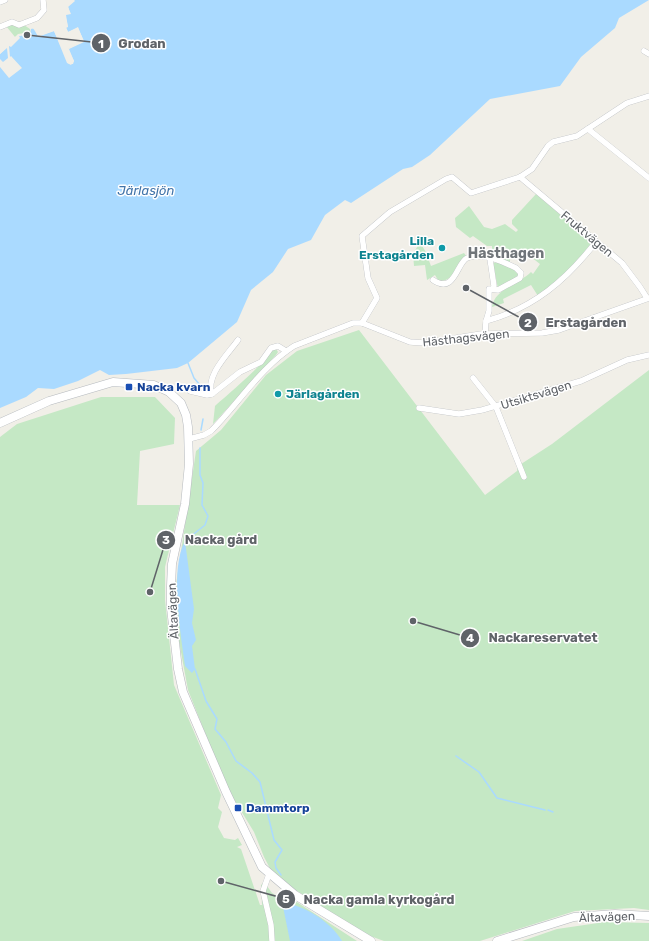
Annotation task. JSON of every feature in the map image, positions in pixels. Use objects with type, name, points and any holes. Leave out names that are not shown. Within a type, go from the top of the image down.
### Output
[{"type":"main road","name":"Ältavägen","points":[[0,423],[49,401],[113,382],[154,385],[176,396],[186,415],[190,464],[185,504],[172,564],[171,608],[178,669],[190,713],[250,844],[262,866],[269,874],[294,895],[371,941]]},
{"type":"main road","name":"Ältavägen","points":[[497,941],[574,917],[615,914],[649,916]]},
{"type":"street","points":[[0,2],[5,0]]},
{"type":"street","points":[[0,27],[12,22],[19,25],[37,18],[44,10],[44,0]]},
{"type":"street","points":[[189,439],[204,435],[211,431],[272,364],[286,351],[294,346],[344,326],[362,323],[377,298],[368,278],[361,241],[362,236],[368,229],[390,212],[446,179],[452,177],[471,193],[520,177],[532,169],[548,146],[553,142],[572,138],[627,103],[649,96]]},
{"type":"street","points":[[588,129],[649,178]]},
{"type":"street","name":"Fruktvägen","points":[[520,177],[622,263],[648,298]]},
{"type":"street","points":[[486,321],[524,306],[550,291],[596,242]]},
{"type":"street","points":[[433,280],[442,283],[450,281],[455,277],[462,262],[466,258],[478,256],[511,266],[521,273],[520,278],[512,284],[498,290],[491,289]]},
{"type":"street","points":[[485,334],[491,289],[494,286],[490,259]]},
{"type":"street","name":"Hästhagsvägen","points":[[362,323],[403,339],[418,343],[485,334],[542,333],[559,330],[648,298]]},
{"type":"street","points":[[212,394],[210,388],[212,376],[238,340]]},
{"type":"street","points":[[190,391],[207,395],[212,394],[240,372],[261,362],[271,348],[278,346],[286,351]]},
{"type":"street","name":"Utsiktsvägen","points":[[419,408],[459,414],[496,407],[581,381],[627,360],[649,355]]},
{"type":"street","points":[[473,378],[496,407],[524,477]]},
{"type":"street","points":[[269,874],[263,891],[271,925],[272,941]]},
{"type":"green space","points":[[24,25],[30,29],[31,36],[27,38],[24,33],[15,37],[6,26]]},
{"type":"green space","points":[[536,194],[586,236],[591,245],[562,277],[538,296],[531,285],[503,299],[504,303],[492,307],[497,296],[502,291],[531,272],[533,274],[540,264],[522,250],[518,257],[510,257],[510,262],[492,257],[492,246],[487,246],[473,236],[470,238],[456,227],[455,218],[469,206],[484,227],[492,229],[505,224],[516,232],[518,230],[512,224],[512,220]]},
{"type":"green space","points":[[420,242],[428,256],[433,253],[434,254],[428,258],[431,266],[464,253],[466,256],[451,277],[443,281],[438,280],[435,275],[427,280],[425,265],[414,266],[413,254]]},
{"type":"green space","points":[[497,262],[516,270],[519,276],[498,289],[493,263]]},
{"type":"green space","points":[[359,330],[485,495],[517,471],[518,466],[552,444],[649,370],[649,910],[634,908],[575,911],[480,941],[384,941],[362,933],[274,876],[264,857],[254,832],[227,788],[188,690],[178,636],[176,585],[196,451],[221,430],[266,375],[297,351]]},
{"type":"green space","points":[[276,349],[278,352],[276,355],[213,424],[215,406],[263,362],[271,350]]},
{"type":"green space","points":[[101,397],[155,397],[175,418],[174,444],[140,451],[137,505],[180,505],[165,567],[165,600],[174,685],[221,795],[218,808],[222,812],[218,827],[224,838],[235,840],[238,838],[242,845],[237,847],[241,849],[260,905],[262,905],[261,885],[264,882],[272,893],[282,899],[289,897],[357,941],[0,941],[0,437],[17,424]]},
{"type":"green space","points":[[605,922],[649,923],[649,941],[522,941],[557,929]]},
{"type":"water","name":"Järlasjön","points":[[75,0],[649,0],[619,18],[615,28],[581,57],[560,86],[490,99],[430,155],[412,167],[403,169],[351,203],[345,200],[325,215],[311,240],[288,249],[273,272],[251,290],[237,322],[188,363],[177,368],[126,374],[109,375],[100,370],[78,381],[54,389],[38,388],[26,397],[0,408],[0,54],[19,36],[24,35],[27,38],[30,37],[31,29],[33,28],[38,36],[54,31],[69,64],[73,64],[74,61],[68,49],[84,41],[78,28],[68,32],[66,27],[68,27],[65,14],[70,14],[68,6]]},
{"type":"water","points":[[185,541],[194,609],[192,623],[196,640],[192,646],[195,669],[192,673],[185,666],[177,598],[178,567],[180,553]]},
{"type":"water","points":[[282,902],[308,911],[324,921],[342,941],[290,941]]},
{"type":"pier","points":[[73,0],[75,1],[68,7],[71,14],[66,15],[68,27],[66,28],[68,32],[78,27],[84,42],[69,49],[74,61],[71,65],[67,63],[54,31],[38,37],[35,29],[29,28],[33,26],[39,34],[51,29],[55,30],[69,62],[71,62],[67,49],[82,41],[77,30],[67,34],[64,28],[64,14],[68,12],[66,6]]},
{"type":"pier","points":[[24,33],[24,35],[19,36],[20,38],[11,47],[9,46],[10,57],[11,56],[22,68],[9,78],[0,67],[0,59],[3,62],[8,58],[7,48],[0,54],[0,52],[18,34]]},
{"type":"waterway","points":[[188,363],[194,378],[206,392]]},
{"type":"waterway","points":[[201,430],[203,419]]},
{"type":"waterway","points":[[185,541],[205,525],[208,516],[202,505],[203,483],[200,475],[200,448]]},
{"type":"waterway","points":[[195,669],[206,701],[217,719],[215,729],[226,742],[236,761],[252,773],[260,782],[274,840],[282,850],[275,862],[276,868],[281,875]]},
{"type":"waterway","points":[[456,756],[479,772],[497,798],[545,810]]},
{"type":"waterway","points":[[548,810],[553,812]]},
{"type":"waterway","points":[[280,894],[287,902]]},
{"type":"place","name":"Grodan","points":[[27,35]]},
{"type":"place","name":"Lilla Erstagården","points":[[442,248]]},
{"type":"place","name":"Erstagården","points":[[466,288]]},
{"type":"place","name":"Nacka kvarn","points":[[129,387]]},
{"type":"place","name":"Järlagården","points":[[278,394]]},
{"type":"place","name":"Nacka gård","points":[[150,592]]},
{"type":"place","name":"Nackareservatet","points":[[413,621]]},
{"type":"place","name":"Dammtorp","points":[[238,808]]},
{"type":"place","name":"Nacka gamla kyrkogård","points":[[221,881]]},
{"type":"district","name":"Hästhagen","points":[[506,253]]}]
